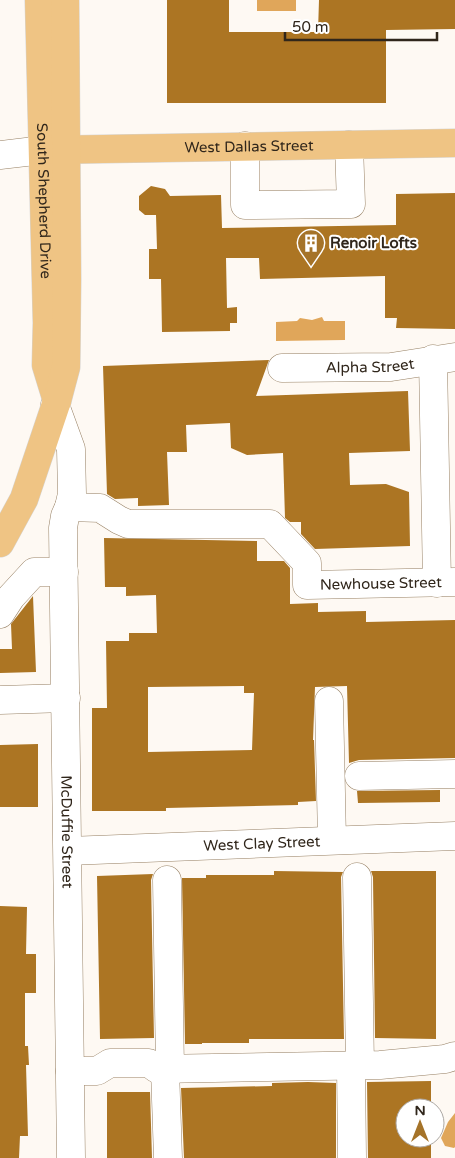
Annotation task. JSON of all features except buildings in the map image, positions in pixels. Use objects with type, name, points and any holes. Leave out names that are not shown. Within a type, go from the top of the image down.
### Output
[{"type":"main road","name":"South Shepherd Drive","points":[[38,0],[54,149]]},
{"type":"main road","name":"South Shepherd Drive","points":[[56,403],[46,365],[54,149],[66,55],[65,0]]},
{"type":"main road","points":[[66,55],[74,0]]},
{"type":"main road","name":"West Dallas Street","points":[[54,149],[455,143]]},
{"type":"main road","points":[[0,543],[24,499],[56,403]]},
{"type":"street","points":[[245,146],[245,205],[332,205],[351,204],[349,145]]},
{"type":"street","points":[[0,155],[54,149]]},
{"type":"street","points":[[444,358],[446,582]]},
{"type":"street","name":"Alpha Street","points":[[282,368],[391,366],[444,358]]},
{"type":"street","name":"McDuffie Street","points":[[56,403],[71,450],[72,494],[63,528],[71,1158]]},
{"type":"street","name":"Newhouse Street","points":[[69,507],[100,508],[128,524],[270,524],[289,532],[307,563],[308,585],[446,582]]},
{"type":"street","points":[[0,614],[11,597],[34,572],[64,572]]},
{"type":"street","points":[[0,700],[66,698]]},
{"type":"street","points":[[329,701],[332,840]]},
{"type":"street","points":[[359,776],[455,774]]},
{"type":"street","name":"West Clay Street","points":[[68,851],[455,836]]},
{"type":"street","points":[[352,1158],[356,1066],[357,877]]},
{"type":"street","points":[[167,880],[164,1069],[168,1158]]},
{"type":"street","points":[[70,1071],[97,1071],[110,1063],[149,1063],[164,1069],[356,1066],[445,1059],[455,1056]]},
{"type":"shaded area","points":[[257,0],[296,0],[296,11],[257,11]]},
{"type":"shaded area","points":[[322,317],[324,321],[345,321],[345,340],[276,341],[276,322],[297,321],[300,318],[312,320]]},
{"type":"shaded area","points":[[455,1113],[454,1148],[445,1146],[445,1129]]},
{"type":"place","name":"Renoir Lofts","points":[[311,267]]}]
